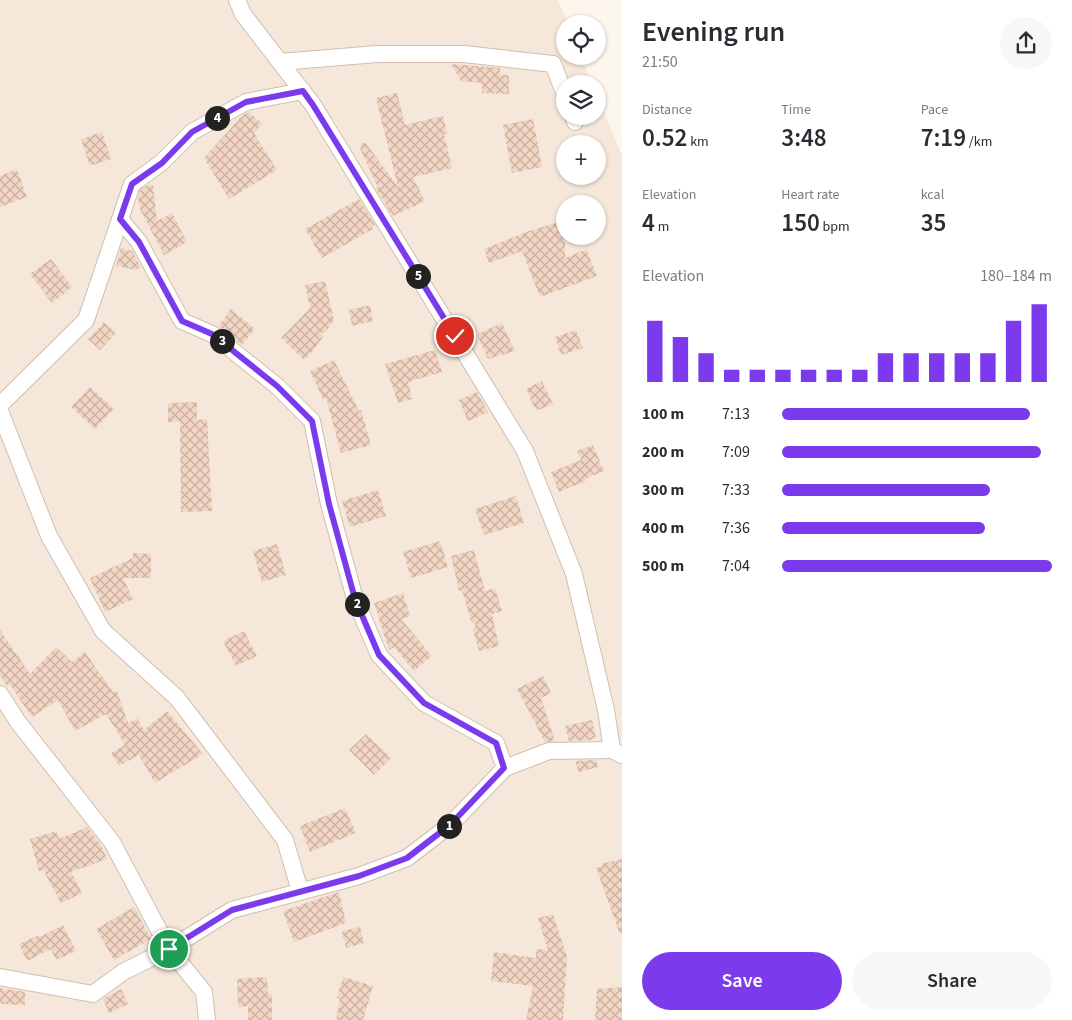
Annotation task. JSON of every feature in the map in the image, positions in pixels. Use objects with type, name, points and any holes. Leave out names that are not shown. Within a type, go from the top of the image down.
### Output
[{"type":"street","points":[[0,978],[93,994],[123,972],[169,949],[232,910],[359,876],[407,858],[450,825],[504,768],[549,751],[617,753],[574,574],[525,451],[319,114],[243,14],[237,0]]},
{"type":"street","points":[[280,62],[377,54],[464,54],[553,64],[557,75]]},
{"type":"street","points":[[0,405],[86,320],[132,184],[162,163],[192,132],[246,102],[303,91]]},
{"type":"street","points":[[120,219],[139,242],[182,321],[212,334],[277,386],[312,421],[329,504],[355,599],[379,655],[424,703],[496,743],[504,768]]},
{"type":"street","points":[[0,411],[49,536],[103,631],[177,698],[189,713],[285,840],[300,891]]},
{"type":"street","points":[[0,694],[18,722],[112,842],[169,949],[204,992],[207,1020]]},
{"type":"street","points":[[0,715],[18,722]]},
{"type":"shaded area","points":[[0,0],[558,0],[564,15],[556,15],[556,65],[585,65],[588,75],[556,75],[556,125],[606,125],[606,117],[622,156],[622,1020],[0,1020]]},
{"type":"building","points":[[451,64],[500,68],[500,75],[509,75],[509,94],[482,93],[482,83],[461,81]]},
{"type":"building","points":[[397,93],[405,125],[443,116],[447,134],[444,134],[452,168],[413,177],[425,201],[393,216],[376,189],[378,188],[359,146],[365,142],[398,187],[376,98]]},
{"type":"building","points":[[249,112],[262,124],[254,133],[277,170],[229,199],[204,158],[243,115]]},
{"type":"building","points":[[533,119],[542,167],[512,173],[503,125]]},
{"type":"building","points":[[102,132],[111,159],[90,166],[81,139]]},
{"type":"building","points":[[17,169],[27,197],[0,207],[0,176]]},
{"type":"building","points":[[147,185],[153,185],[157,221],[172,213],[187,242],[164,255],[140,209],[138,197],[140,190]]},
{"type":"building","points":[[359,199],[375,225],[372,226],[373,229],[322,258],[305,229]]},
{"type":"building","points":[[556,223],[556,245],[565,245],[565,258],[586,249],[597,276],[540,297],[522,251],[489,263],[484,249]]},
{"type":"building","points":[[121,248],[132,251],[141,267],[136,270],[116,266]]},
{"type":"building","points":[[51,259],[72,287],[52,303],[30,274]]},
{"type":"building","points":[[325,281],[334,320],[326,332],[321,333],[323,337],[304,360],[281,338],[310,308],[305,285]]},
{"type":"building","points":[[370,305],[373,321],[352,326],[349,310]]},
{"type":"building","points":[[231,309],[255,329],[242,345],[218,326]]},
{"type":"building","points":[[104,322],[116,333],[100,350],[88,339]]},
{"type":"building","points":[[502,323],[515,351],[488,359],[477,334]]},
{"type":"building","points":[[576,330],[583,348],[561,355],[555,337]]},
{"type":"building","points":[[435,350],[442,372],[408,382],[412,399],[398,403],[385,364]]},
{"type":"building","points":[[334,360],[359,411],[361,410],[371,445],[341,453],[326,398],[323,399],[310,371]]},
{"type":"building","points":[[542,381],[553,404],[536,411],[526,389]]},
{"type":"building","points":[[90,387],[114,409],[95,429],[71,407]]},
{"type":"building","points":[[477,392],[488,412],[468,421],[459,400]]},
{"type":"building","points":[[197,402],[197,420],[207,419],[212,511],[181,512],[180,421],[168,422],[168,403]]},
{"type":"building","points":[[593,445],[604,471],[559,492],[551,472],[581,460],[577,451]]},
{"type":"building","points":[[378,490],[386,516],[350,527],[342,501]]},
{"type":"building","points":[[516,496],[524,523],[484,535],[475,509]]},
{"type":"building","points":[[440,541],[448,567],[411,578],[403,552]]},
{"type":"building","points":[[277,544],[286,575],[262,582],[253,551]]},
{"type":"building","points":[[474,550],[485,591],[495,588],[502,611],[492,614],[499,646],[479,651],[473,630],[476,625],[471,621],[462,590],[459,591],[451,556]]},
{"type":"building","points":[[133,553],[151,554],[151,578],[123,578],[133,599],[105,612],[90,578],[133,558]]},
{"type":"building","points":[[403,593],[410,616],[401,619],[432,656],[414,671],[394,647],[389,650],[374,603]]},
{"type":"building","points":[[0,630],[30,674],[56,647],[72,662],[85,652],[113,692],[117,691],[128,723],[137,718],[144,730],[167,711],[203,754],[155,783],[139,755],[119,766],[111,753],[125,745],[106,714],[75,731],[58,700],[32,717],[10,685],[7,686],[0,676]]},
{"type":"building","points":[[244,631],[257,656],[236,666],[223,641]]},
{"type":"building","points":[[543,676],[551,693],[541,698],[555,741],[545,742],[517,689]]},
{"type":"building","points":[[592,720],[596,738],[569,741],[565,726]]},
{"type":"building","points":[[366,734],[391,758],[374,775],[349,750]]},
{"type":"building","points":[[596,760],[598,767],[579,772],[575,761]]},
{"type":"building","points":[[345,808],[356,833],[310,852],[300,826]]},
{"type":"building","points":[[87,827],[100,843],[107,859],[71,872],[82,893],[61,903],[43,870],[39,871],[30,839],[56,831],[59,839]]},
{"type":"building","points":[[622,859],[622,934],[620,934],[596,868],[602,866],[601,864]]},
{"type":"building","points":[[339,892],[346,923],[294,942],[283,911]]},
{"type":"building","points":[[134,907],[151,939],[114,960],[96,929]]},
{"type":"building","points":[[553,914],[567,957],[563,1020],[526,1020],[533,986],[491,981],[494,952],[536,958],[536,949],[548,950],[538,918]]},
{"type":"building","points":[[63,925],[76,951],[56,960],[51,949],[27,961],[19,944],[39,935],[40,937]]},
{"type":"building","points":[[360,927],[364,943],[346,948],[342,931]]},
{"type":"building","points":[[267,977],[268,994],[272,994],[272,1020],[248,1020],[248,1006],[238,1007],[237,979]]},
{"type":"building","points":[[343,977],[373,986],[363,1020],[336,1020],[340,999],[337,998]]},
{"type":"building","points":[[622,987],[622,1020],[595,1020],[597,989]]},
{"type":"building","points":[[0,988],[25,992],[25,1005],[0,1004]]},
{"type":"building","points":[[121,989],[128,1004],[109,1013],[103,999]]},
{"type":"route","points":[[169,949],[232,910],[359,876],[407,858],[450,825],[504,768],[496,743],[424,703],[379,655],[355,599],[329,504],[312,421],[277,386],[212,334],[182,321],[139,242],[120,219],[132,184],[162,163],[192,132],[246,102],[303,91],[455,336]]}]
